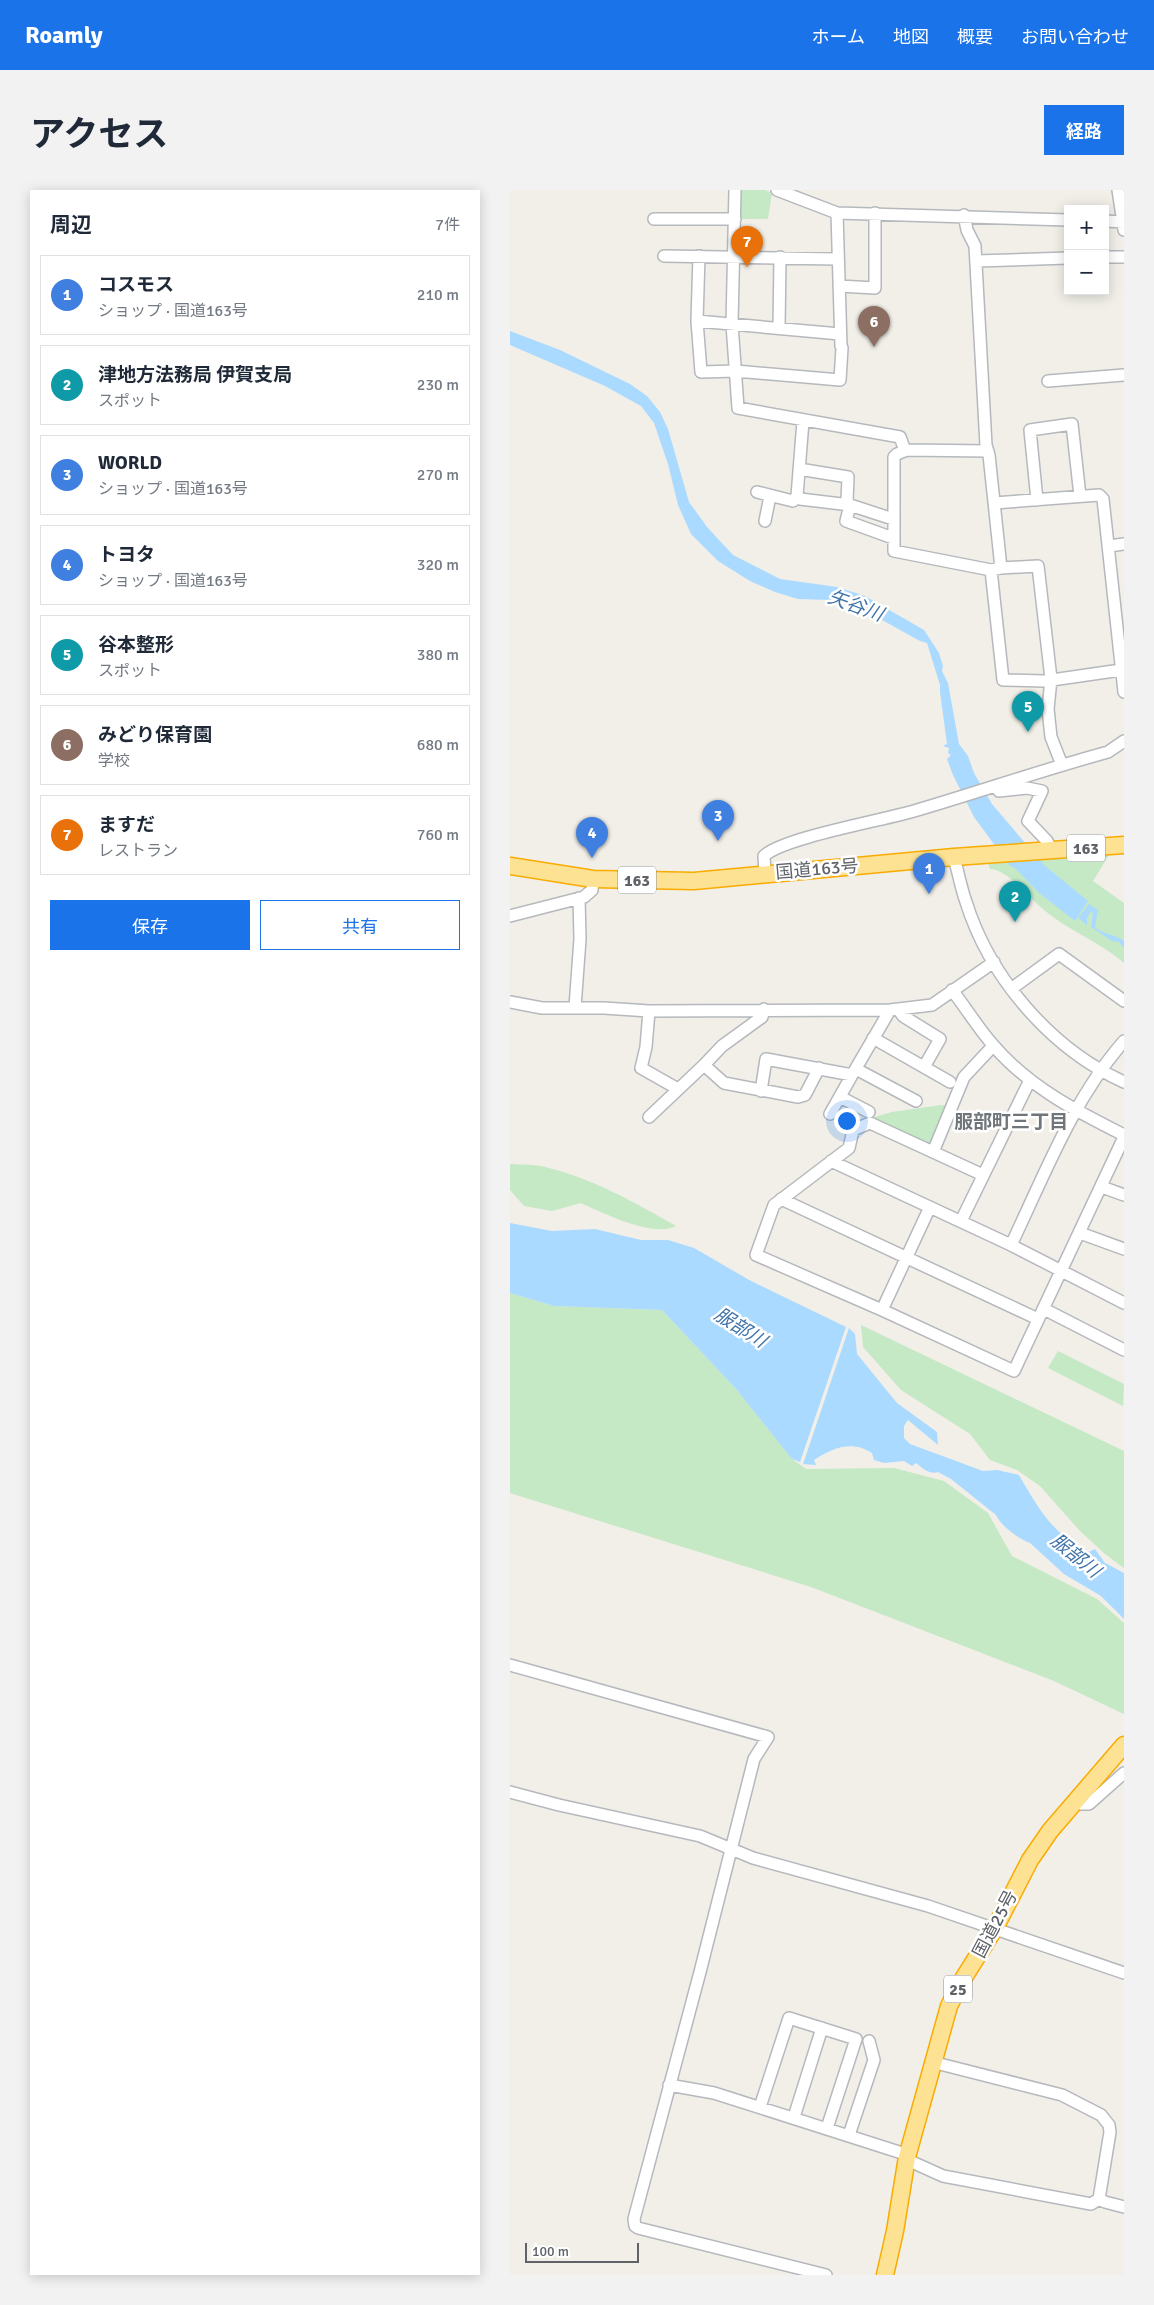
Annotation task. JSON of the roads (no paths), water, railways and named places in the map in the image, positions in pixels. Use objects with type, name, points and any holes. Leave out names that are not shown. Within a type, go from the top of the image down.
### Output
[{"type":"highway","name":"国道163号","points":[[510,866],[593,879],[694,881],[954,857],[1124,845]]},
{"type":"highway","name":"国道25号","points":[[885,2275],[908,2157],[948,2006],[995,1928],[1030,1860],[1050,1831],[1124,1745]]},
{"type":"street","points":[[735,190],[732,324],[738,408],[900,437],[904,448],[907,450]]},
{"type":"street","points":[[776,190],[789,192],[837,212],[1064,220]]},
{"type":"street","points":[[1109,222],[1123,225],[1118,190]]},
{"type":"street","points":[[699,256],[698,321],[701,372],[736,371],[840,380],[842,348],[837,212]]},
{"type":"street","points":[[839,286],[874,288],[875,213]]},
{"type":"street","points":[[964,215],[967,230],[975,246],[980,362],[986,445],[994,503],[996,569],[1004,680],[1045,681],[1121,670]]},
{"type":"street","points":[[654,218],[735,219]]},
{"type":"street","points":[[664,256],[838,259]]},
{"type":"street","points":[[779,328],[780,257]]},
{"type":"street","points":[[1109,257],[1124,257]]},
{"type":"street","points":[[976,261],[1064,258]]},
{"type":"street","points":[[698,321],[840,334]]},
{"type":"street","points":[[1048,381],[1124,375]]},
{"type":"street","points":[[758,492],[793,501],[797,496],[803,421]]},
{"type":"street","points":[[1036,500],[1030,430],[1072,424],[1080,496]]},
{"type":"street","points":[[988,451],[907,450],[896,454],[894,457],[894,551],[996,569],[1038,566],[1051,679],[1048,709],[1050,737],[1062,765]]},
{"type":"street","points":[[799,469],[848,477],[847,501],[850,506],[846,521],[893,538]]},
{"type":"street","points":[[765,521],[770,496]]},
{"type":"street","points":[[797,496],[800,499],[850,506],[893,519]]},
{"type":"street","points":[[994,503],[1080,496],[1099,496],[1103,500],[1124,692]]},
{"type":"street","points":[[1109,546],[1124,544]]},
{"type":"street","points":[[765,873],[764,856],[770,850],[810,837],[959,798],[1108,752],[1124,742]]},
{"type":"street","points":[[993,787],[999,791],[1027,788],[1042,791],[1028,821],[1047,841],[1050,851]]},
{"type":"street","points":[[954,857],[966,903],[994,962],[1012,989],[1053,1034],[1101,1070],[1124,1082]]},
{"type":"street","points":[[510,916],[588,895],[592,890],[593,879]]},
{"type":"street","points":[[576,1007],[580,938],[579,898]]},
{"type":"street","points":[[1012,989],[1060,954],[1124,1001]]},
{"type":"street","points":[[510,1002],[542,1008],[576,1007],[649,1011],[894,1010],[932,1005],[994,962]]},
{"type":"street","points":[[952,990],[993,1046],[1030,1080],[1076,1111],[1124,1136],[1102,1187],[1014,1371],[882,1310],[756,1255],[774,1205],[849,1148],[853,1130],[870,1123],[983,1175]]},
{"type":"street","points":[[649,1117],[704,1066],[722,1046],[762,1017],[764,1010]]},
{"type":"street","points":[[830,1114],[873,1038],[894,1010]]},
{"type":"street","points":[[894,1010],[940,1039],[924,1067]]},
{"type":"street","points":[[649,1011],[646,1047],[641,1068],[678,1089]]},
{"type":"street","points":[[873,1038],[950,1082]]},
{"type":"street","points":[[1011,1245],[1076,1111],[1101,1070],[1124,1041]]},
{"type":"street","points":[[933,1152],[964,1077],[993,1046]]},
{"type":"street","points":[[761,1090],[766,1059],[854,1072],[916,1101]]},
{"type":"street","points":[[704,1066],[724,1083],[798,1097],[805,1095],[819,1068]]},
{"type":"street","points":[[961,1221],[1030,1080]]},
{"type":"street","points":[[840,1098],[868,1112]]},
{"type":"street","points":[[831,1161],[1011,1245],[1124,1303]]},
{"type":"street","points":[[1102,1187],[1124,1195]]},
{"type":"street","points":[[782,1199],[905,1257],[1124,1350]]},
{"type":"street","points":[[882,1310],[905,1257],[930,1207]]},
{"type":"street","points":[[1080,1233],[1124,1249]]},
{"type":"street","points":[[510,1665],[768,1737],[754,1759],[635,2210],[635,2226],[826,2275]]},
{"type":"street","points":[[1076,1801],[1081,1804],[1089,1804],[1124,1773]]},
{"type":"street","points":[[510,1792],[559,1805],[700,1836],[753,1858],[928,1906],[1124,1973]]},
{"type":"street","points":[[760,2107],[789,2018],[822,2028],[856,2039],[827,2128]]},
{"type":"street","points":[[794,2118],[822,2028]]},
{"type":"street","points":[[849,2135],[874,2060],[869,2042]]},
{"type":"street","points":[[669,2084],[713,2093],[849,2135],[902,2153],[912,2162],[943,2176],[1091,2204],[1099,2199],[1110,2139],[1109,2125],[1102,2115],[1056,2093],[932,2062]]},
{"type":"street","points":[[1099,2199],[1124,2207]]},
{"type":"water","name":"矢谷川","points":[[510,331],[560,350],[630,384],[647,396],[660,412],[668,429],[689,502],[707,527],[733,555],[780,579],[837,587],[865,596],[924,630],[939,653],[943,666],[942,671],[948,683],[959,744],[968,756],[974,773],[992,804],[1044,865],[1088,901],[1075,921],[1038,892],[1015,868],[1010,866],[974,817],[947,759],[951,755],[948,753],[949,748],[943,746],[947,744],[940,685],[927,643],[855,605],[831,600],[798,599],[775,592],[750,581],[718,561],[691,534],[678,505],[668,464],[654,423],[641,406],[605,386],[510,345]]},
{"type":"water","points":[[1089,904],[1098,910],[1095,928],[1124,941],[1124,948],[1119,942],[1112,941],[1091,927],[1093,913],[1091,911],[1087,918],[1087,925],[1078,918]]},
{"type":"water","name":"服部川","points":[[510,1223],[552,1231],[595,1229],[641,1240],[668,1240],[694,1248],[751,1281],[846,1327],[800,1462],[792,1459],[736,1389],[662,1310],[554,1306],[510,1293]]},
{"type":"water","name":"服部川","points":[[849,1328],[855,1334],[857,1354],[897,1403],[937,1432],[938,1445],[908,1420],[904,1426],[904,1438],[910,1444],[983,1471],[997,1470],[1019,1475],[1033,1499],[1056,1529],[1076,1545],[1089,1552],[1095,1549],[1105,1563],[1124,1573],[1124,1619],[1101,1596],[1064,1574],[1030,1543],[1006,1528],[996,1515],[951,1479],[938,1472],[929,1472],[916,1463],[912,1466],[904,1461],[884,1463],[874,1460],[872,1453],[864,1449],[849,1446],[835,1449],[814,1460],[816,1465],[803,1464]]},
{"type":"place","name":"ますだ","points":[[747,267]]},
{"type":"place","name":"みどり保育園","points":[[874,347]]},
{"type":"place","name":"谷本整形","points":[[1028,732]]},
{"type":"place","name":"WORLD","points":[[718,841]]},
{"type":"place","name":"トヨタ","points":[[592,858]]},
{"type":"place","name":"コスモス","points":[[929,894]]},
{"type":"place","name":"津地方法務局 伊賀支局","points":[[1015,922]]},
{"type":"district","name":"服部町三丁目","points":[[1011,1121]]}]
